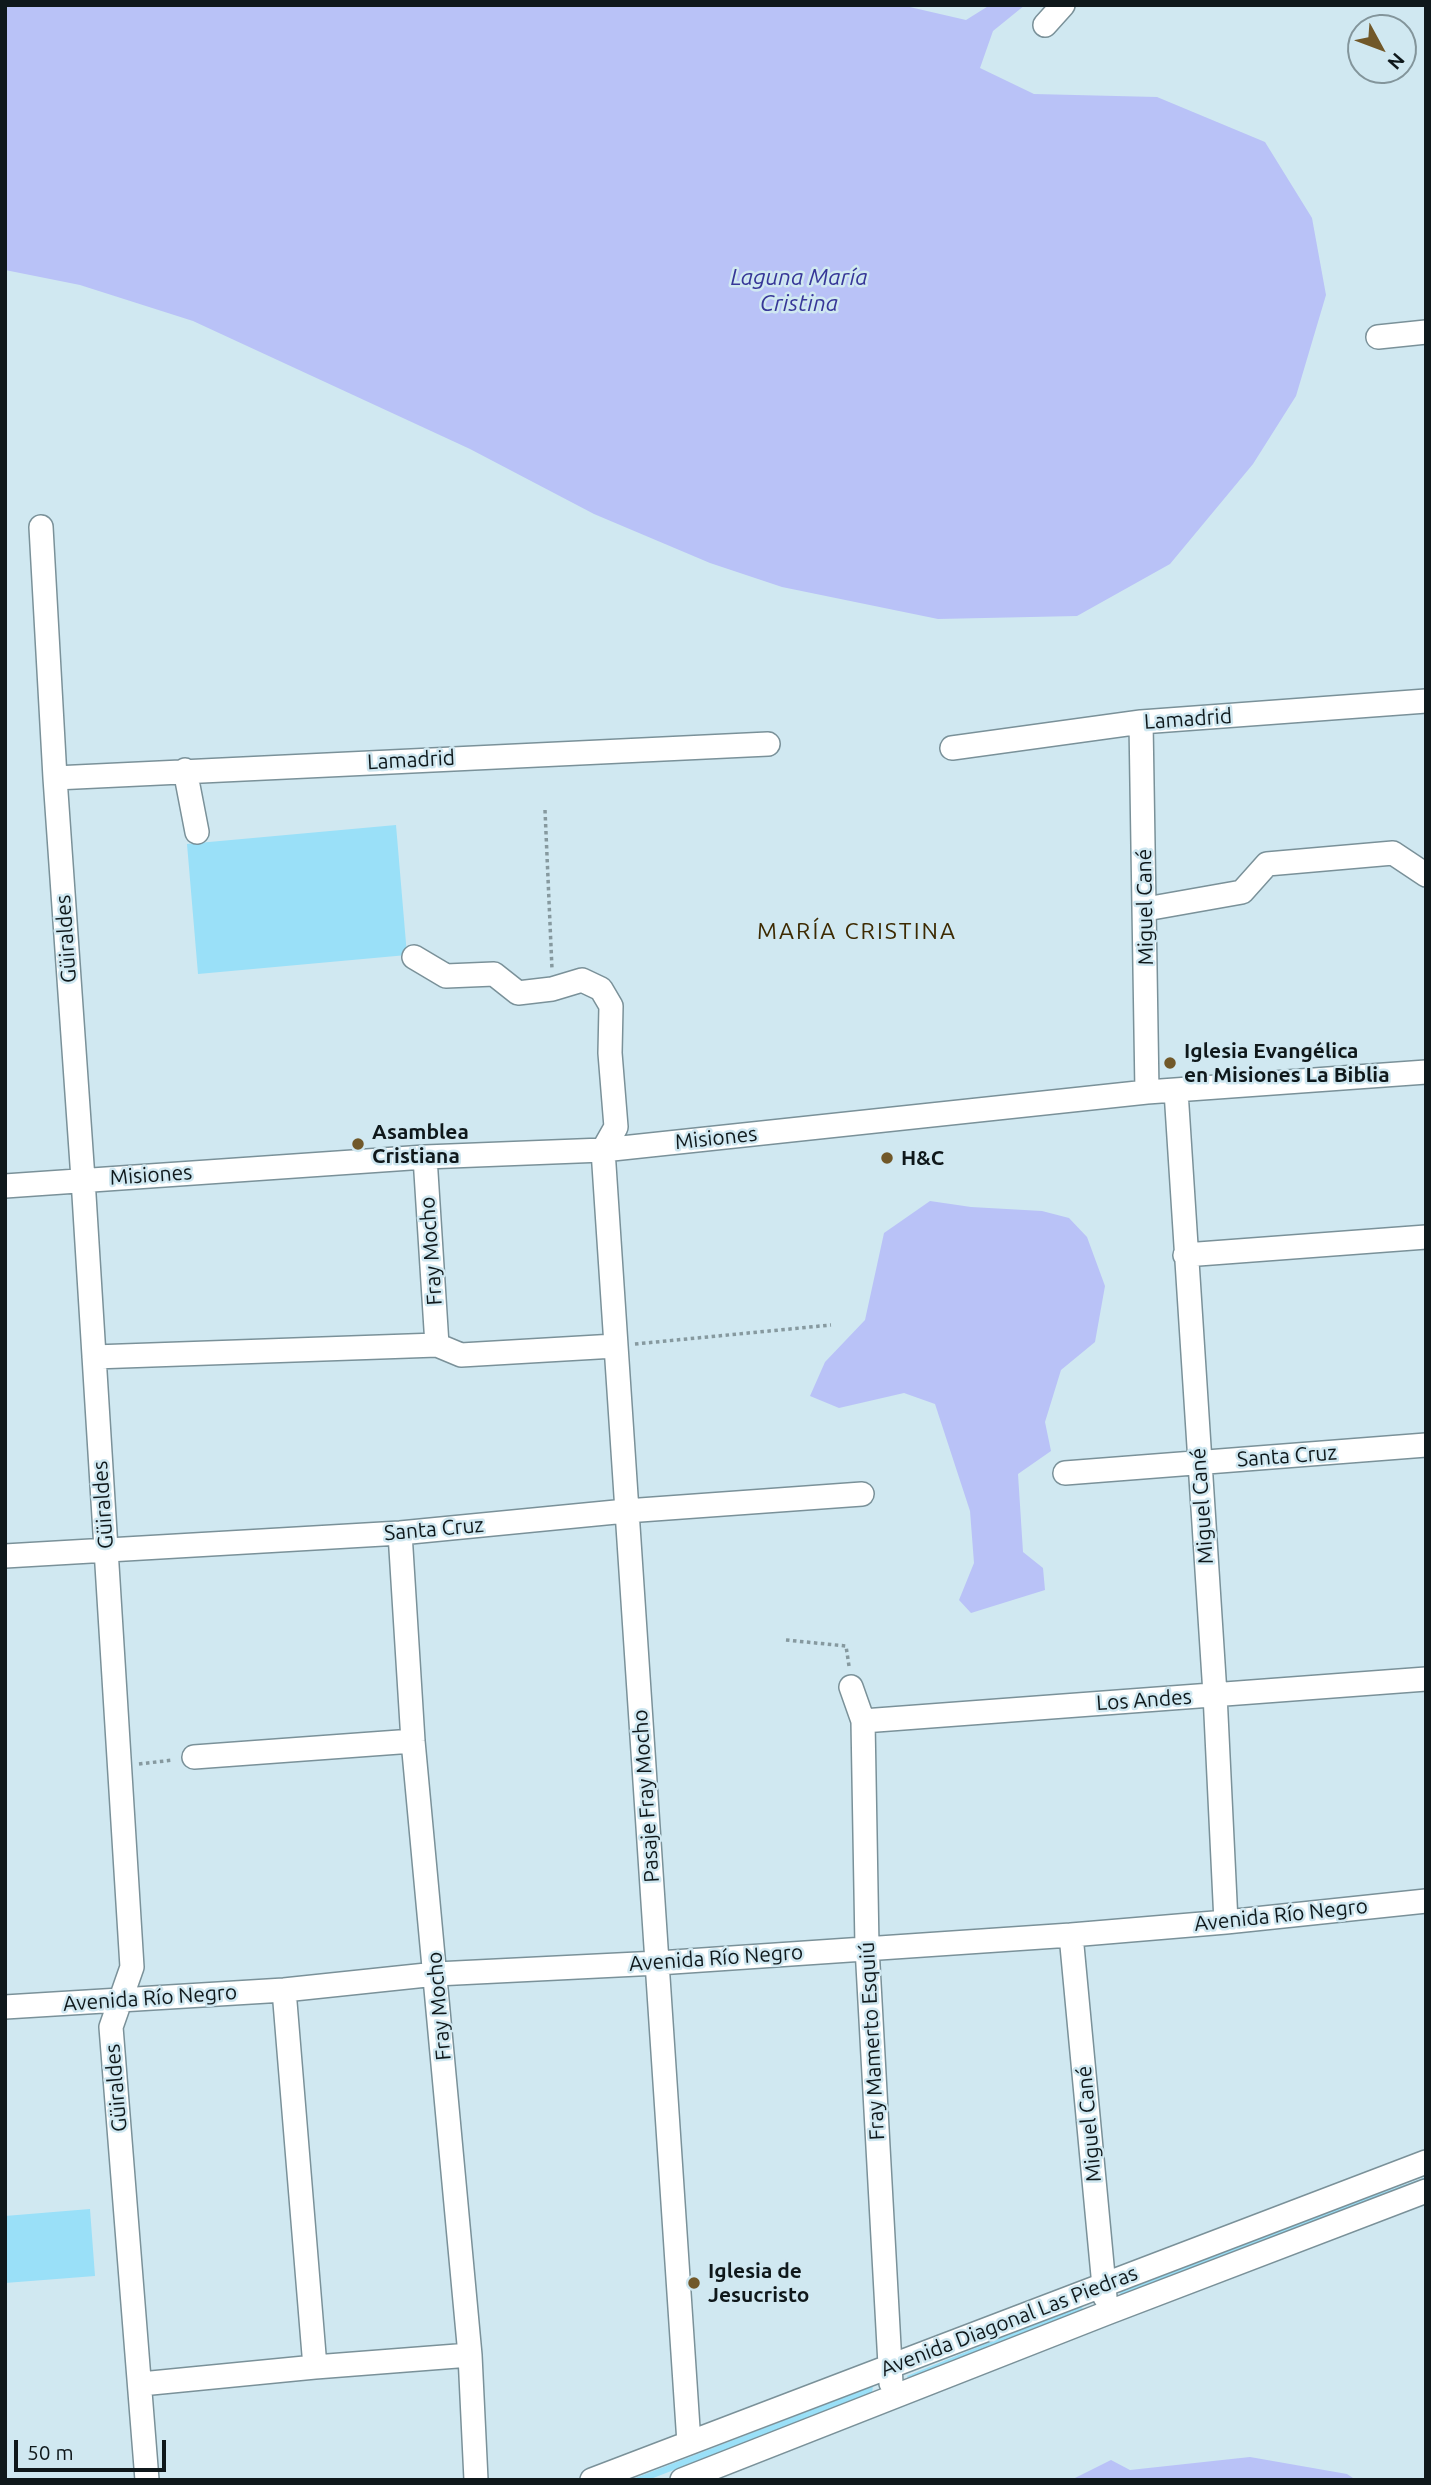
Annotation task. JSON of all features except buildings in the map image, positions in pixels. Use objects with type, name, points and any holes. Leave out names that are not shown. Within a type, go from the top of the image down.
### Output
[{"type":"street","points":[[1045,24],[1063,5]]},
{"type":"street","points":[[1378,337],[1426,332]]},
{"type":"street","name":"Güiraldes","points":[[41,527],[132,1967],[111,2027],[147,2480]]},
{"type":"street","name":"Lamadrid","points":[[952,748],[1141,722],[1426,701]]},
{"type":"street","name":"Miguel Cané","points":[[1141,722],[1147,1092]]},
{"type":"street","name":"Lamadrid","points":[[55,778],[768,744]]},
{"type":"street","points":[[185,770],[197,832]]},
{"type":"street","points":[[1146,909],[1242,892],[1267,864],[1394,853],[1426,875]]},
{"type":"street","points":[[414,957],[446,976],[494,974],[518,993],[552,989],[582,980],[601,989],[611,1006],[610,1053],[616,1127],[603,1150]]},
{"type":"street","name":"Misiones","points":[[5,1186],[425,1157],[603,1150],[1147,1092],[1426,1072]]},
{"type":"street","name":"Miguel Cané","points":[[1176,1091],[1215,1694],[1226,1922]]},
{"type":"street","name":"Pasaje Fray Mocho","points":[[603,1150],[689,2443]]},
{"type":"street","name":"Fray Mocho","points":[[425,1157],[437,1345]]},
{"type":"street","points":[[1185,1255],[1426,1237]]},
{"type":"street","points":[[94,1357],[437,1345],[461,1355],[615,1346]]},
{"type":"street","name":"Santa Cruz","points":[[1065,1473],[1426,1445]]},
{"type":"street","name":"Santa Cruz","points":[[5,1556],[400,1533],[626,1511],[862,1494]]},
{"type":"street","name":"Fray Mocho","points":[[400,1533],[413,1741],[471,2355],[476,2480]]},
{"type":"street","name":"Los Andes","points":[[863,1721],[1426,1679]]},
{"type":"street","name":"Fray Mamerto Esquiú","points":[[851,1686],[863,1721],[867,1947],[893,2397]]},
{"type":"street","points":[[194,1757],[413,1741]]},
{"type":"street","name":"Avenida Río Negro","points":[[5,2007],[285,1990],[436,1974],[658,1963],[1071,1935],[1426,1901]]},
{"type":"street","name":"Miguel Cané","points":[[1071,1935],[1107,2313]]},
{"type":"street","points":[[285,1990],[315,2367]]},
{"type":"street","name":"Avenida Diagonal Las Piedras","points":[[592,2480],[1426,2162]]},
{"type":"street","name":"Avenida Diagonal Las Piedras","points":[[682,2480],[1426,2191]]},
{"type":"street","points":[[141,2384],[471,2355]]},
{"type":"path","points":[[545,810],[552,989]]},
{"type":"path","points":[[615,1346],[831,1325]]},
{"type":"path","points":[[786,1640],[846,1646],[851,1686]]},
{"type":"path","points":[[119,1767],[194,1757]]},
{"type":"shaded area","points":[[396,825],[407,955],[198,974],[187,844]]},
{"type":"shaded area","points":[[1426,2177],[1426,2185],[1121,2295],[1117,2287]]},
{"type":"shaded area","points":[[90,2209],[95,2276],[5,2283],[5,2216]]},
{"type":"shaded area","points":[[1081,2305],[1086,2315],[911,2384],[907,2376]]},
{"type":"shaded area","points":[[873,2386],[872,2393],[648,2480],[630,2480]]},
{"type":"water","name":"Laguna María Cristina","points":[[5,5],[901,5],[966,20],[990,5],[1025,5],[993,31],[980,68],[1034,94],[1157,97],[1265,142],[1312,218],[1326,295],[1296,396],[1253,464],[1170,564],[1077,616],[938,619],[782,587],[710,563],[594,514],[470,449],[193,321],[80,285],[5,270]]},
{"type":"water","points":[[930,1201],[971,1207],[1042,1211],[1069,1218],[1087,1237],[1105,1286],[1095,1342],[1061,1370],[1045,1422],[1051,1451],[1018,1474],[1023,1552],[1043,1568],[1045,1590],[971,1613],[959,1600],[974,1563],[970,1511],[935,1404],[904,1393],[839,1408],[810,1396],[825,1362],[865,1320],[884,1233]]},
{"type":"water","points":[[1250,2457],[1347,2474],[1356,2480],[1071,2480],[1111,2460],[1130,2470]]},
{"type":"place","name":"Iglesia Evangélica en Misiones La Biblia","points":[[1170,1063]]},
{"type":"place","name":"Asamblea Cristiana","points":[[358,1144]]},
{"type":"place","name":"H&C","points":[[887,1158]]},
{"type":"place","name":"Iglesia de Jesucristo","points":[[694,2283]]},
{"type":"district","name":"MARÍA CRISTINA","points":[[857,931]]}]
